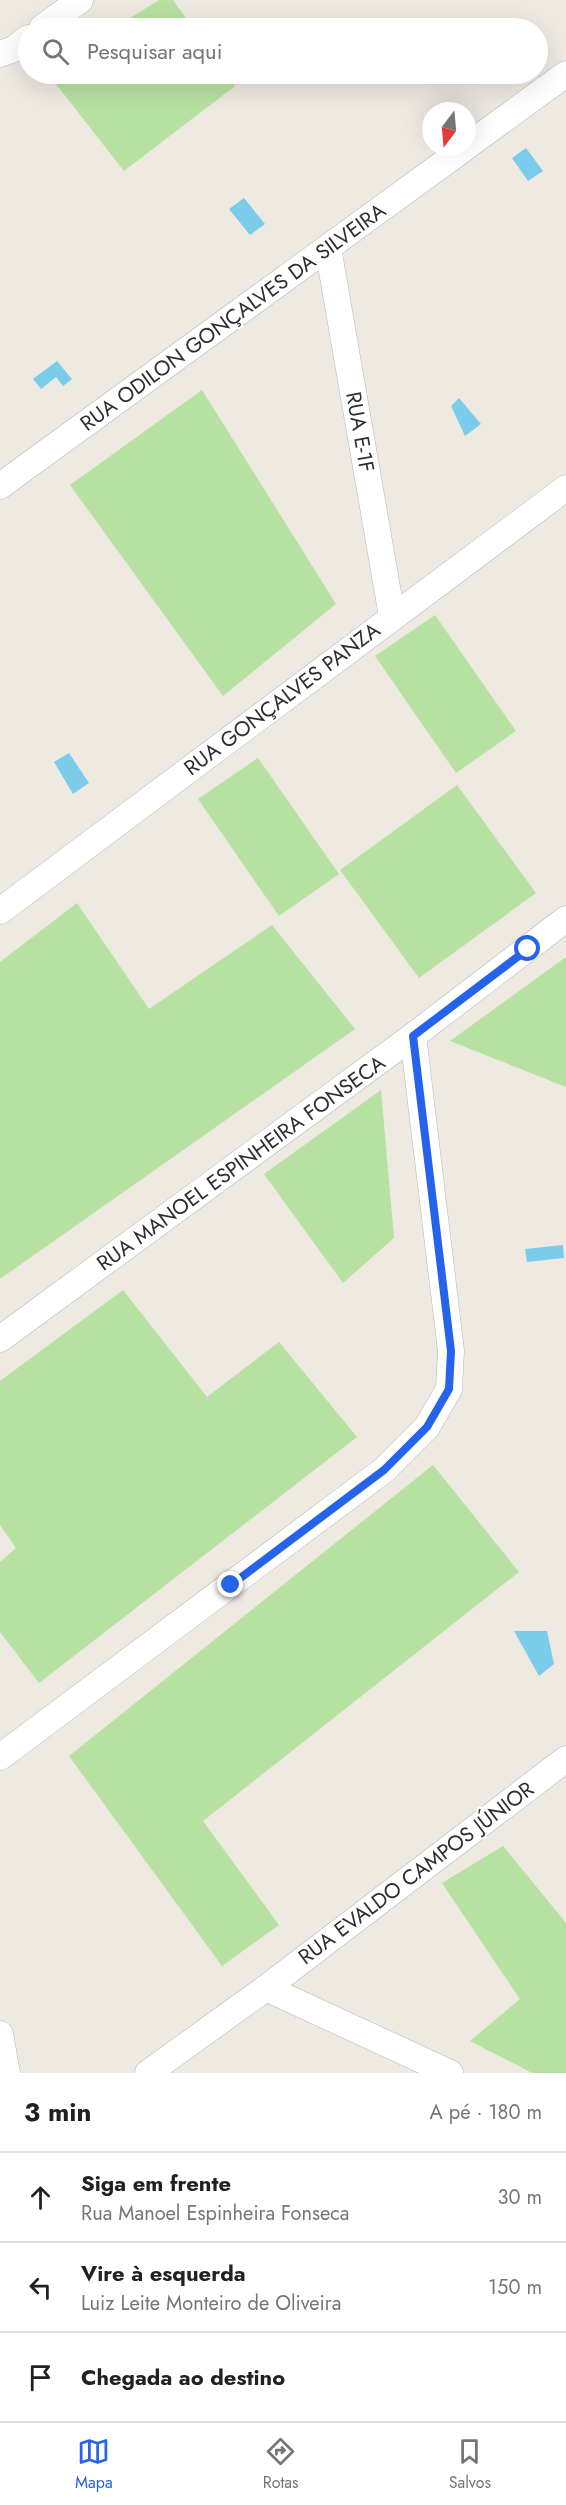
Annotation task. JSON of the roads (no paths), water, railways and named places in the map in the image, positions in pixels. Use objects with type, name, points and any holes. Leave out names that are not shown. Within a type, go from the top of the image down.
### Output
[{"type":"street","points":[[56,18],[80,0]]},
{"type":"street","points":[[0,54],[18,46]]},
{"type":"street","name":"RUA ODILON GONÇALVES DA SILVEIRA","points":[[476,140],[566,74]]},
{"type":"street","name":"RUA ODILON GONÇALVES DA SILVEIRA","points":[[5,475],[328,248],[454,156]]},
{"type":"street","name":"RUA E-1F","points":[[328,248],[392,616]]},
{"type":"street","name":"RUA GONÇALVES PANZA","points":[[0,911],[566,488]]},
{"type":"street","name":"RUA MANOEL ESPINHEIRA FONSECA","points":[[0,1339],[413,1036],[566,920]]},
{"type":"street","points":[[0,1757],[384,1470],[427,1427],[449,1389],[451,1351],[413,1036]]},
{"type":"street","name":"RUA EVALDO CAMPOS JÚNIOR","points":[[148,2073],[266,1988],[566,1759]]},
{"type":"street","points":[[266,1988],[450,2073]]},
{"type":"street","points":[[0,2034],[7,2073]]},
{"type":"water","points":[[526,148],[543,171],[528,181],[512,158]]},
{"type":"water","points":[[244,198],[265,224],[250,235],[229,209]]},
{"type":"water","points":[[57,361],[72,379],[63,386],[56,377],[41,389],[33,379]]},
{"type":"water","points":[[459,398],[481,424],[465,436],[451,406]]},
{"type":"water","points":[[69,753],[89,783],[73,794],[54,762]]},
{"type":"water","points":[[563,1245],[564,1258],[527,1262],[525,1249]]},
{"type":"water","points":[[514,1631],[547,1631],[554,1664],[539,1676]]}]
